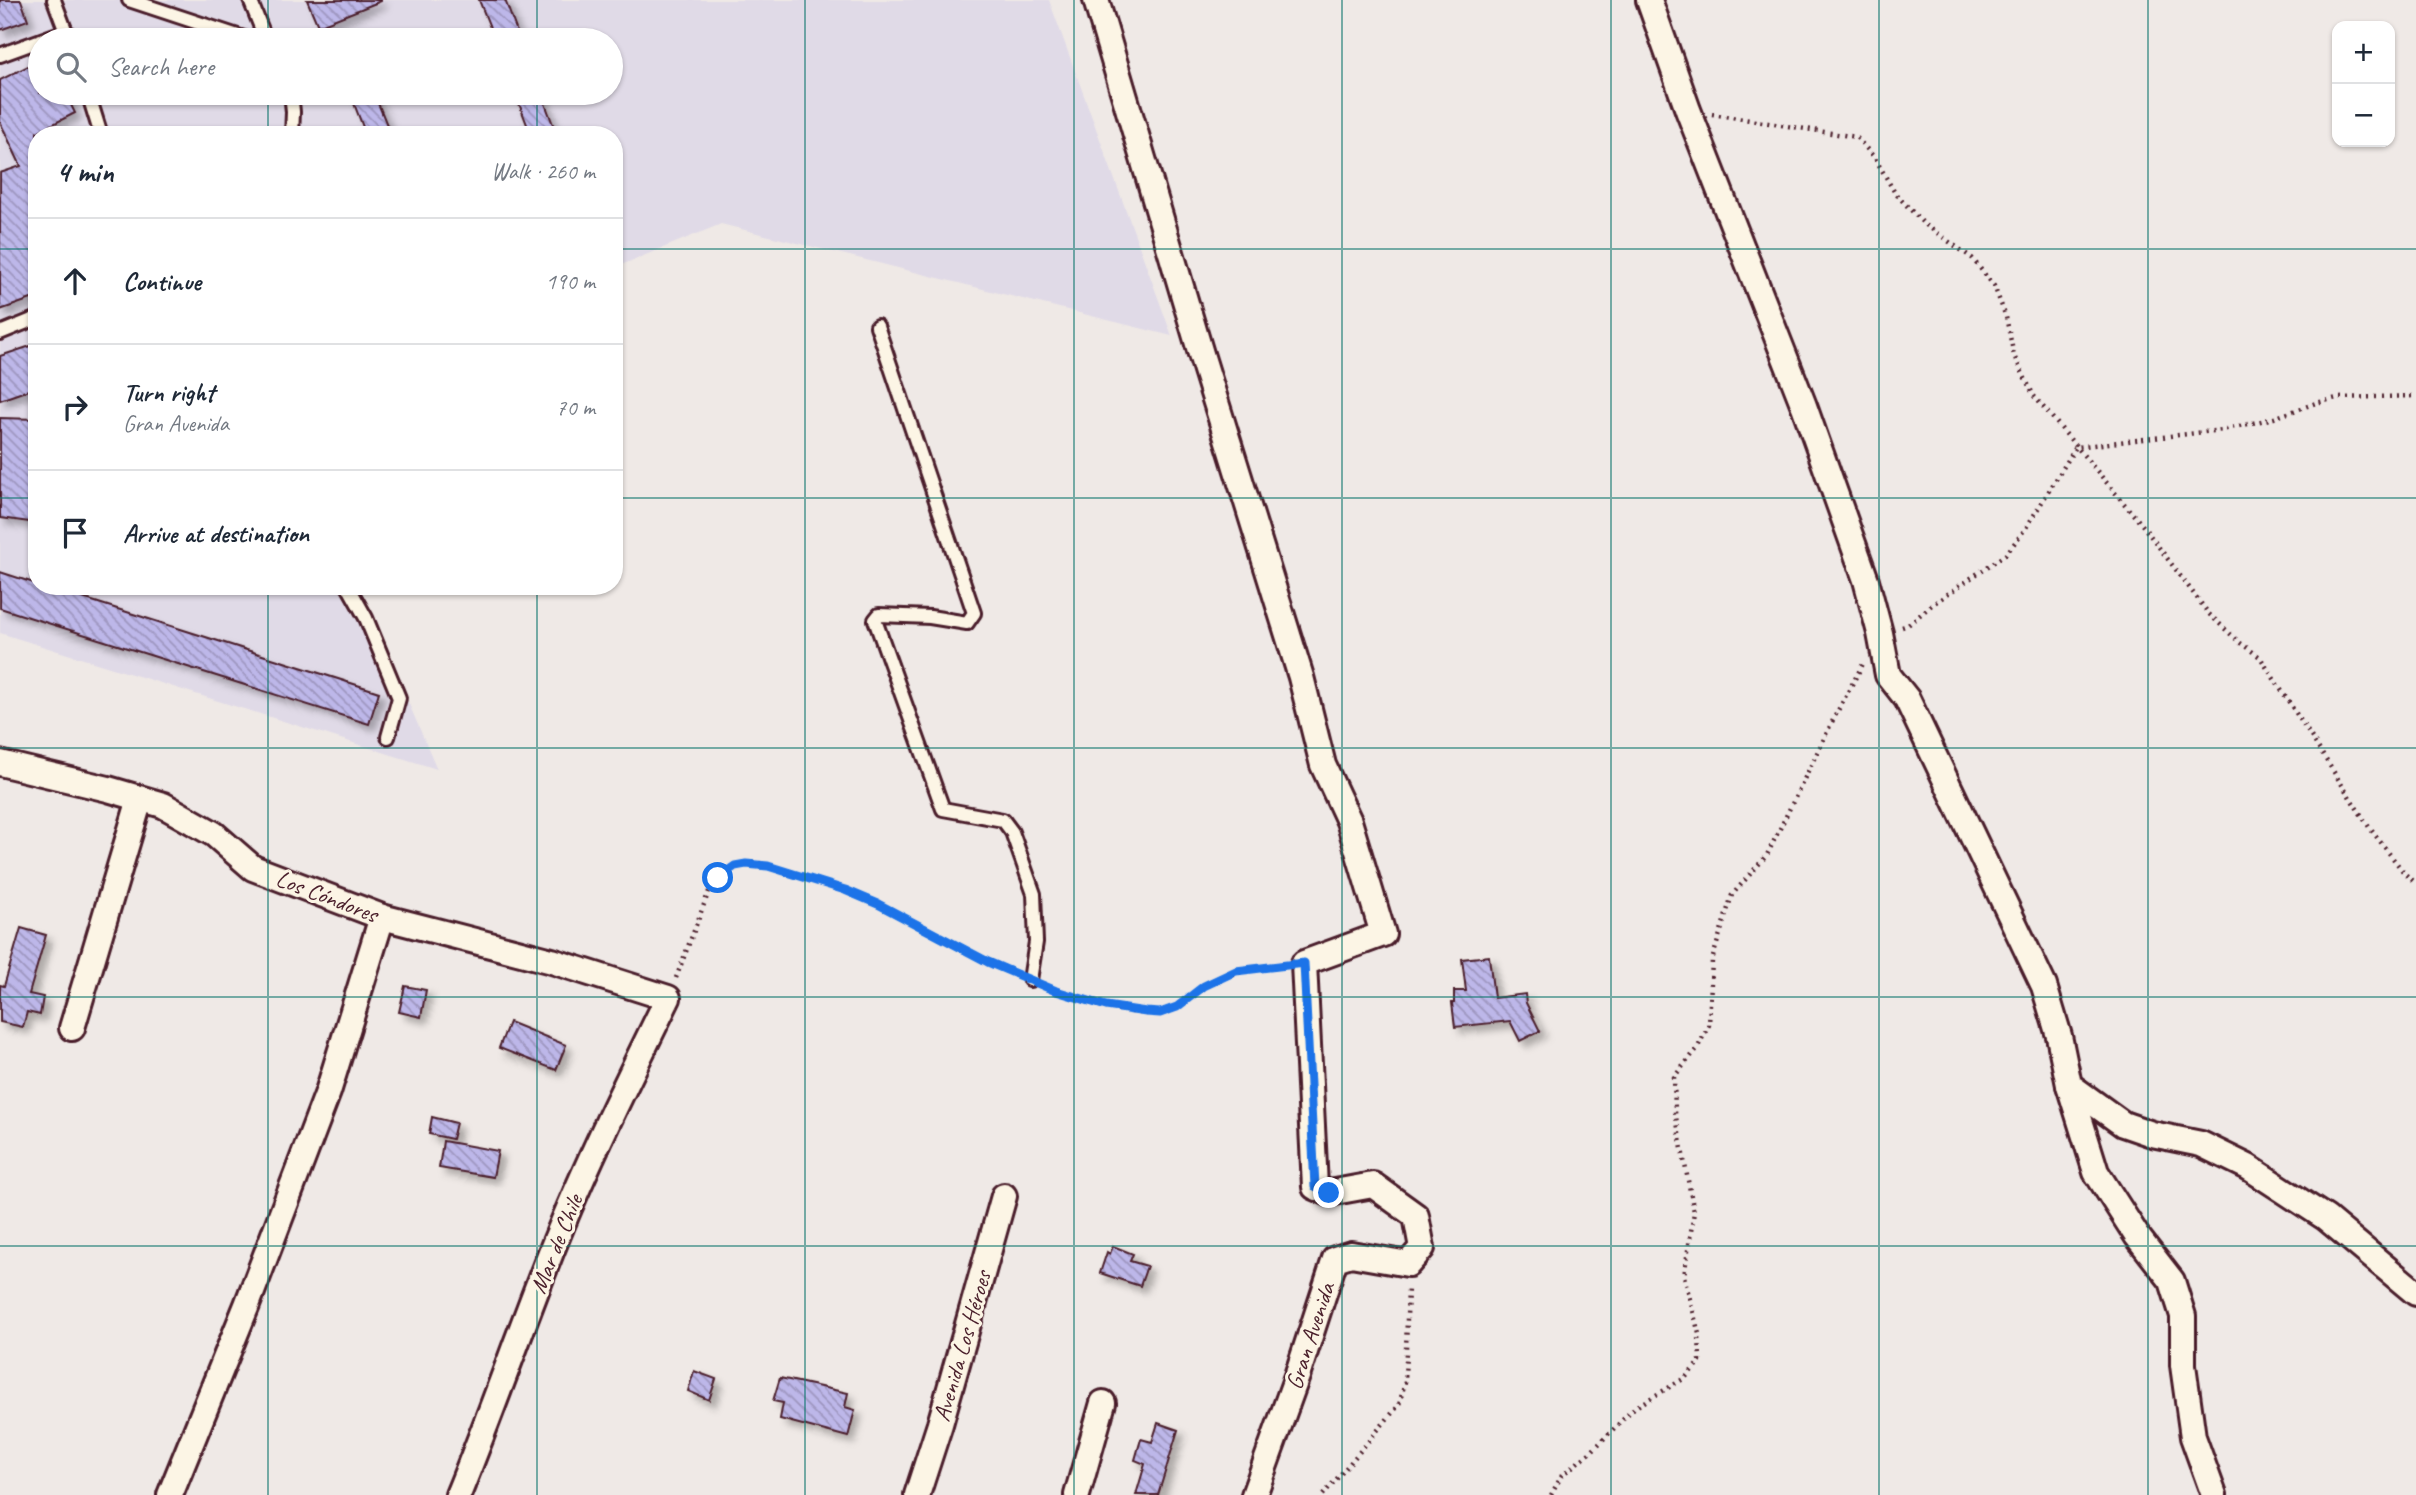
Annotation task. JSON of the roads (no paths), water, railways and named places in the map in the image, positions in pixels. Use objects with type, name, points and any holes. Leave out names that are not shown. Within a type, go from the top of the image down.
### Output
[{"type":"street","name":"Gran Avenida","points":[[1096,0],[1301,677],[1323,765],[1349,821],[1383,934],[1304,963],[1315,1187],[1329,1193],[1373,1185],[1416,1216],[1422,1248],[1408,1264],[1351,1254],[1335,1259],[1297,1377],[1254,1495]]},
{"type":"street","points":[[1649,0],[1688,110],[1804,406],[1866,580],[1888,676],[1907,699],[2044,986],[2096,1172],[2137,1236],[2172,1281],[2183,1316],[2183,1365],[2193,1437],[2214,1495]]},
{"type":"street","name":"Los Cóndores","points":[[0,763],[163,805],[214,834],[254,868],[382,918],[552,961],[668,998]]},
{"type":"street","points":[[72,1028],[140,799]]},
{"type":"street","points":[[170,1495],[247,1305],[328,1092],[382,918]]},
{"type":"street","name":"Mar de Chile","points":[[458,1495],[547,1264],[610,1117],[668,998]]},
{"type":"street","points":[[2070,1085],[2123,1124],[2152,1134],[2201,1144],[2248,1167],[2326,1218],[2416,1293]]},
{"type":"street","name":"Avenida Los Héroes","points":[[917,1495],[1004,1196]]},
{"type":"street","points":[[1077,1495],[1103,1403]]},
{"type":"lane","points":[[54,0],[64,28]]},
{"type":"lane","points":[[129,0],[214,28]]},
{"type":"lane","points":[[250,0],[261,28]]},
{"type":"lane","points":[[0,55],[28,47]]},
{"type":"lane","points":[[92,105],[98,126]]},
{"type":"lane","points":[[292,105],[292,126]]},
{"type":"lane","points":[[0,332],[28,321]]},
{"type":"lane","points":[[877,326],[974,613],[967,623],[930,617],[879,615],[875,620],[943,809],[1003,820],[1012,832],[1034,894],[1036,942],[1030,980]]},
{"type":"lane","points":[[353,595],[366,618],[399,698],[388,737]]}]
